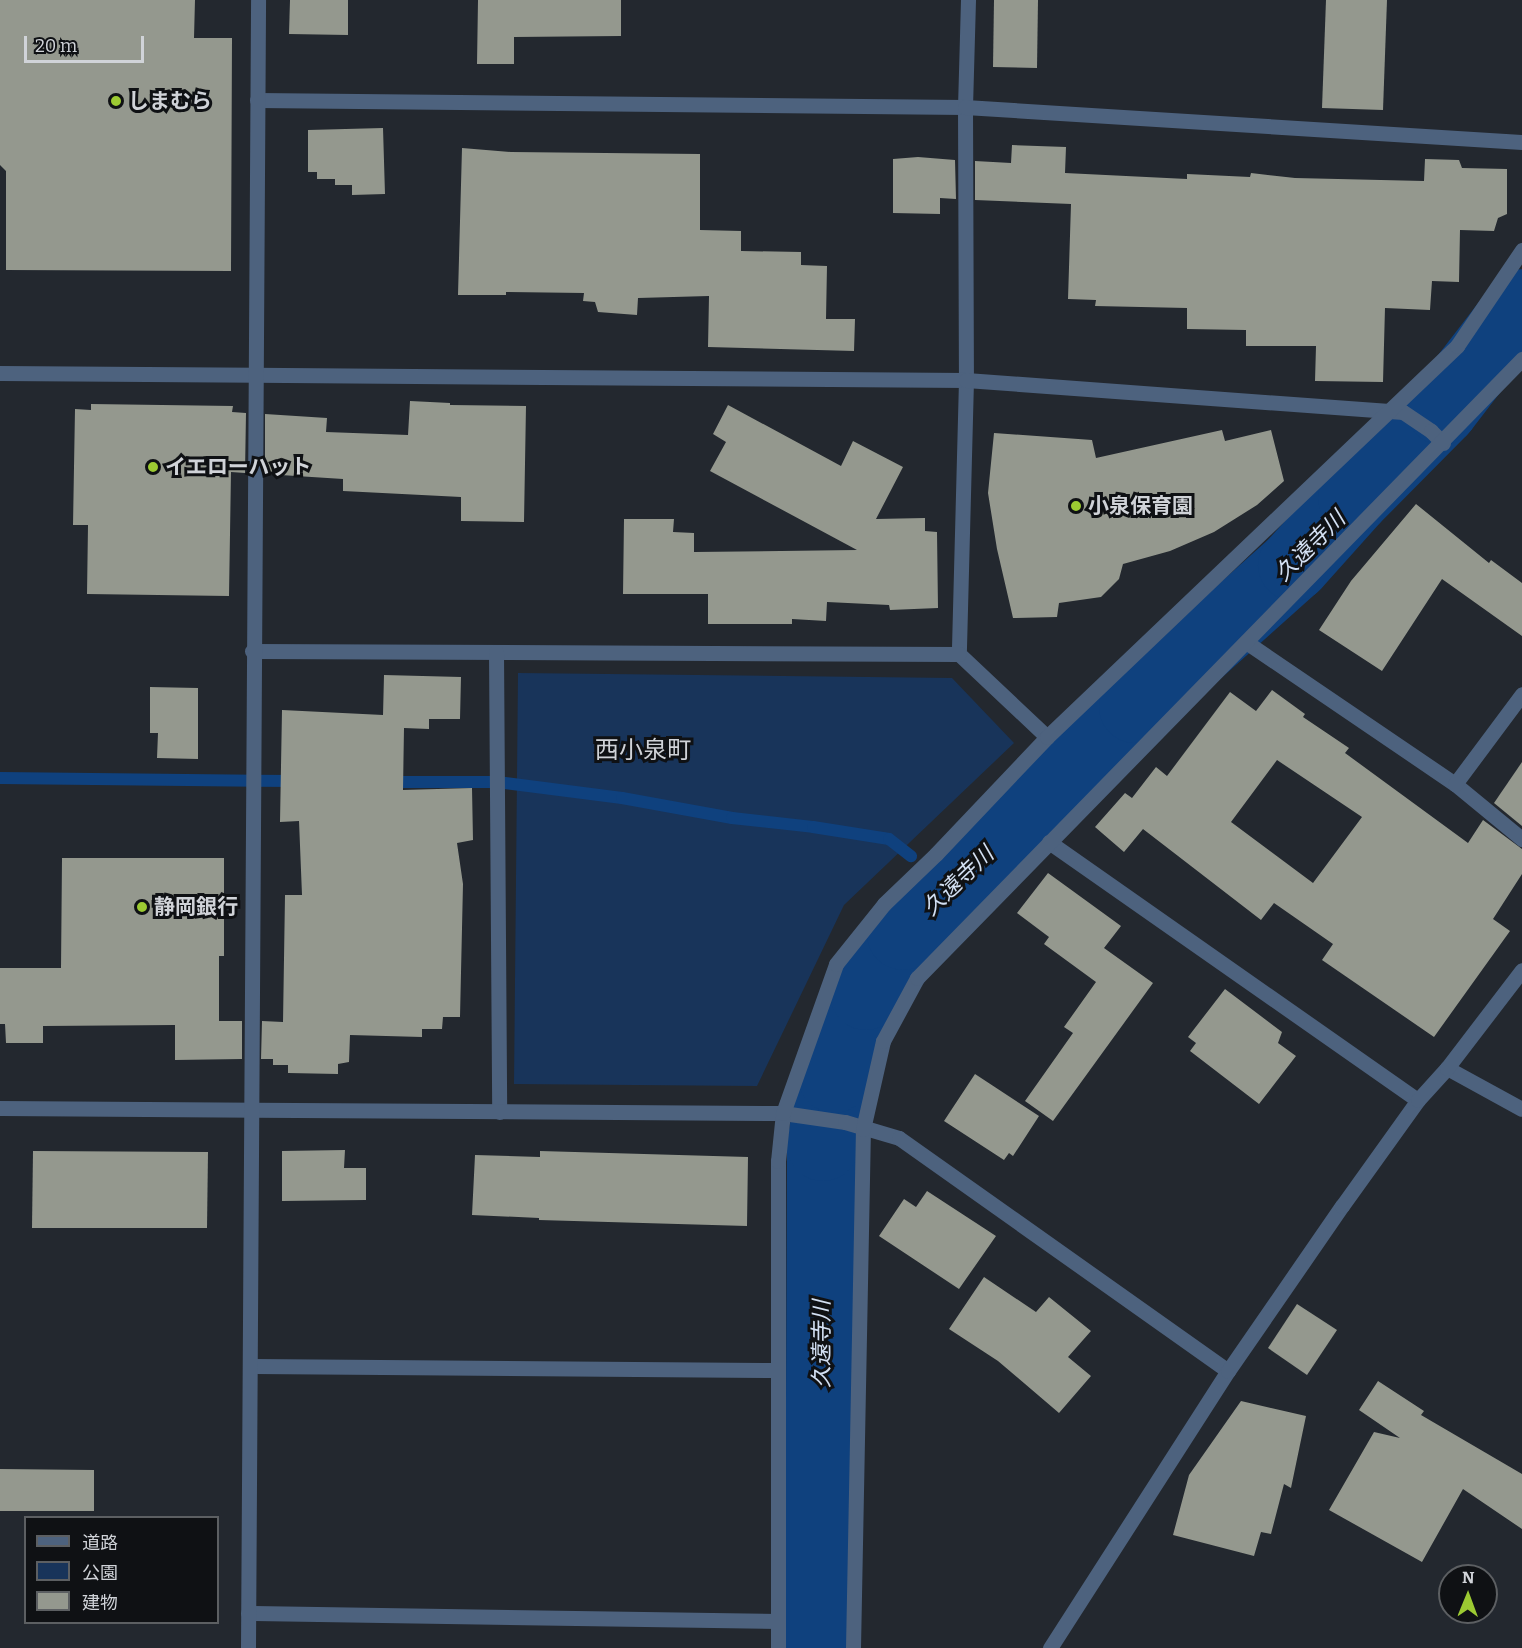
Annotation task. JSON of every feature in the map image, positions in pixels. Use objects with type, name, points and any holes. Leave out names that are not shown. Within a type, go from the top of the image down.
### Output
[{"type":"street","points":[[248,1648],[251,1366],[252,651],[258,0]]},
{"type":"street","points":[[960,654],[966,380],[965,107],[968,0]]},
{"type":"street","points":[[258,100],[965,107],[1522,142]]},
{"type":"street","points":[[778,1648],[778,1161],[783,1113],[836,964],[884,904],[936,854],[1047,737],[1397,411],[1457,346],[1522,250]]},
{"type":"street","points":[[853,1648],[862,1129],[883,1041],[917,978],[1343,541],[1443,443],[1522,359]]},
{"type":"street","points":[[0,373],[966,380],[1397,411],[1431,431],[1443,443]]},
{"type":"street","points":[[1246,642],[1455,784],[1522,839]]},
{"type":"street","points":[[252,651],[960,654],[1047,737]]},
{"type":"street","points":[[496,652],[499,1112]]},
{"type":"street","points":[[1455,784],[1522,694]]},
{"type":"street","points":[[1049,842],[1418,1100]]},
{"type":"street","points":[[1050,1648],[1228,1371],[1418,1100],[1447,1068],[1522,969]]},
{"type":"street","points":[[1447,1068],[1522,1109]]},
{"type":"street","points":[[0,1108],[783,1113],[845,1122],[862,1129],[899,1138],[1228,1371]]},
{"type":"street","points":[[251,1366],[777,1370]]},
{"type":"street","points":[[248,1613],[778,1621]]},
{"type":"green space","points":[[518,673],[952,678],[1014,743],[844,905],[757,1086],[514,1084]]},
{"type":"building","name":"しまむら","points":[[0,0],[195,0],[194,38],[232,38],[231,271],[6,270],[6,171],[0,165]]},
{"type":"building","points":[[290,0],[348,0],[348,35],[289,34]]},
{"type":"building","points":[[478,0],[621,0],[621,36],[514,37],[514,64],[477,64]]},
{"type":"building","points":[[994,0],[1038,0],[1037,68],[993,67]]},
{"type":"building","points":[[1326,0],[1387,0],[1383,110],[1322,108]]},
{"type":"building","points":[[383,128],[385,194],[352,195],[352,185],[335,185],[335,179],[317,179],[317,172],[308,172],[308,130]]},
{"type":"building","points":[[1012,145],[1066,147],[1065,173],[1187,179],[1187,174],[1250,177],[1251,173],[1295,178],[1424,181],[1425,159],[1459,160],[1462,168],[1507,169],[1507,214],[1498,218],[1494,231],[1460,230],[1459,282],[1432,281],[1430,310],[1385,308],[1383,382],[1315,381],[1316,346],[1246,346],[1246,330],[1187,329],[1187,308],[1095,306],[1096,300],[1068,299],[1071,204],[975,200],[975,161],[1011,163]]},
{"type":"building","points":[[462,148],[511,152],[700,154],[700,230],[741,231],[741,251],[801,252],[801,265],[827,266],[826,319],[855,319],[854,351],[708,347],[709,296],[638,298],[637,315],[598,312],[595,302],[583,301],[584,293],[506,292],[506,295],[458,295]]},
{"type":"building","points":[[918,157],[955,160],[956,199],[940,198],[940,214],[893,213],[893,159]]},
{"type":"building","points":[[410,401],[450,403],[450,405],[526,406],[524,522],[461,521],[461,497],[343,491],[343,479],[265,474],[265,414],[327,418],[326,432],[408,435]]},
{"type":"building","name":"イエローハット","points":[[91,404],[233,406],[232,412],[246,413],[245,473],[231,472],[229,596],[87,594],[88,525],[73,525],[75,409],[91,410]]},
{"type":"building","points":[[728,405],[841,466],[853,441],[903,467],[876,519],[925,518],[925,531],[937,532],[938,608],[890,610],[889,605],[827,602],[826,621],[792,619],[792,624],[708,624],[708,594],[623,594],[624,519],[674,519],[673,532],[694,533],[694,552],[857,550],[710,471],[726,442],[713,434]]},
{"type":"building","points":[[1222,430],[1225,441],[1271,430],[1284,481],[1257,505],[1214,532],[1170,551],[1123,564],[1119,579],[1101,597],[1059,603],[1057,617],[1013,618],[997,549],[988,493],[994,433],[1092,440],[1096,458]]},
{"type":"building","points":[[1416,504],[1489,563],[1491,560],[1522,583],[1522,636],[1442,579],[1382,671],[1319,630],[1351,581]]},
{"type":"building","points":[[384,675],[461,677],[460,719],[429,719],[429,729],[404,728],[403,790],[472,788],[473,840],[457,843],[463,884],[460,1017],[443,1017],[442,1029],[422,1029],[422,1037],[350,1035],[349,1062],[338,1064],[338,1074],[288,1073],[288,1065],[273,1065],[273,1059],[261,1059],[262,1021],[283,1022],[285,895],[302,895],[299,821],[280,822],[282,710],[383,715]]},
{"type":"building","points":[[150,687],[198,688],[198,759],[157,758],[158,733],[150,733]]},
{"type":"building","points":[[1272,690],[1305,714],[1303,717],[1349,748],[1345,753],[1468,843],[1483,820],[1522,849],[1522,874],[1493,919],[1510,931],[1434,1037],[1322,960],[1333,944],[1274,903],[1261,920],[1143,829],[1124,852],[1095,827],[1125,793],[1132,798],[1156,767],[1167,776],[1230,692],[1256,711]],"holes":[[[1277,760],[1362,817],[1313,883],[1231,822]]]},
{"type":"building","points":[[1522,762],[1522,826],[1494,803]]},
{"type":"building","points":[[62,858],[224,858],[224,956],[219,956],[219,1021],[242,1021],[242,1059],[175,1060],[175,1025],[43,1026],[43,1043],[6,1043],[5,1024],[0,1024],[0,968],[61,968]]},
{"type":"building","points":[[1048,873],[1121,926],[1104,948],[1153,983],[1053,1121],[1025,1101],[1073,1033],[1064,1027],[1096,982],[1044,944],[1049,937],[1017,913]]},
{"type":"building","points":[[1225,989],[1282,1032],[1278,1043],[1296,1056],[1259,1104],[1190,1051],[1196,1043],[1188,1037]]},
{"type":"building","points":[[975,1074],[1039,1116],[1013,1156],[1009,1153],[1004,1160],[944,1121]]},
{"type":"building","points":[[345,1150],[344,1168],[366,1168],[366,1200],[282,1201],[282,1151]]},
{"type":"building","points":[[33,1151],[208,1152],[207,1228],[32,1228]]},
{"type":"building","points":[[540,1151],[748,1157],[747,1226],[539,1220],[539,1218],[472,1215],[475,1155],[540,1157]]},
{"type":"building","points":[[927,1191],[996,1236],[959,1289],[879,1236],[904,1199],[916,1207]]},
{"type":"building","points":[[984,1277],[1036,1312],[1049,1297],[1091,1331],[1068,1357],[1091,1376],[1059,1413],[998,1361],[949,1329]]},
{"type":"building","points":[[1297,1304],[1337,1330],[1307,1375],[1268,1348]]},
{"type":"building","points":[[1378,1381],[1424,1411],[1421,1415],[1522,1474],[1522,1529],[1463,1489],[1422,1562],[1329,1510],[1374,1432],[1400,1438],[1359,1410]]},
{"type":"building","points":[[1241,1401],[1306,1416],[1291,1488],[1284,1484],[1271,1534],[1261,1532],[1254,1556],[1173,1535],[1189,1475]]},
{"type":"building","points":[[0,1469],[94,1470],[94,1511],[0,1511]]},
{"type":"waterway","name":"久遠寺川","points":[[821,1648],[823,1145],[834,1077],[866,994],[903,934],[1135,707],[1294,565],[1354,498],[1442,409],[1522,305]]},
{"type":"waterway","points":[[0,778],[296,781]]},
{"type":"waterway","points":[[388,782],[497,782],[622,798],[732,818],[813,827],[889,839],[911,856]]},
{"type":"waterway","points":[[941,883],[947,890]]},
{"type":"place","name":"しまむら","points":[[116,101]]},
{"type":"place","name":"イエローハット","points":[[153,467]]},
{"type":"place","name":"小泉保育園","points":[[1076,506]]},
{"type":"place","name":"静岡銀行","points":[[142,907]]},
{"type":"district","name":"西小泉町","points":[[643,751]]}]
